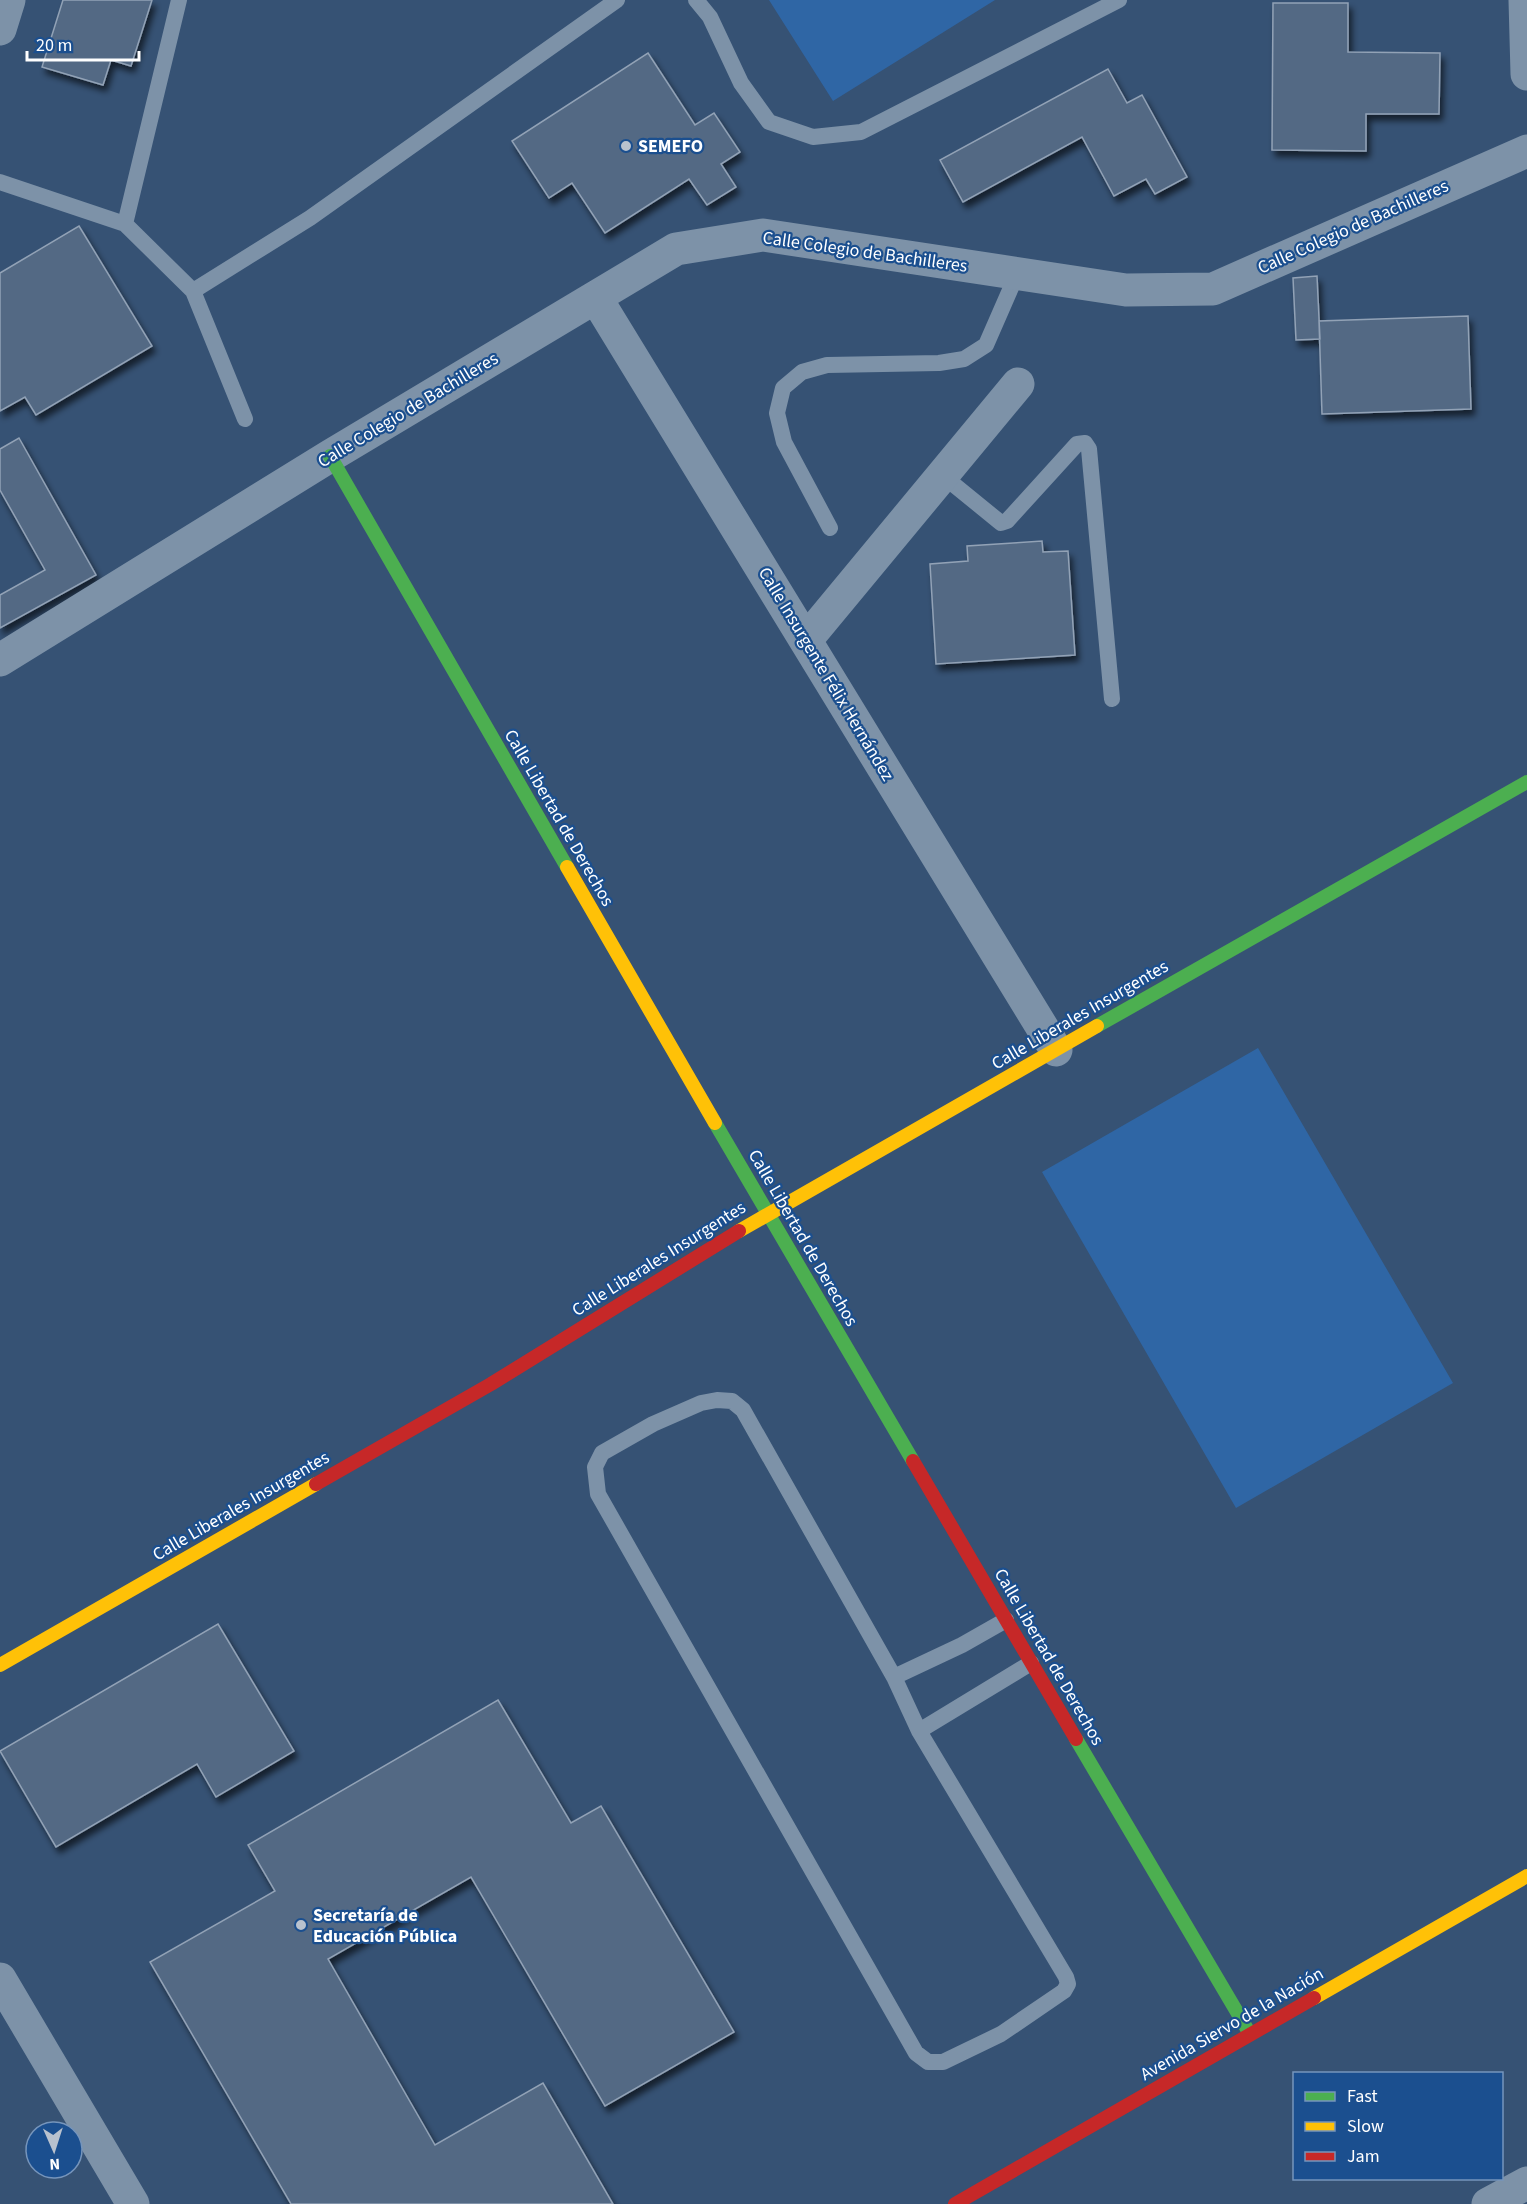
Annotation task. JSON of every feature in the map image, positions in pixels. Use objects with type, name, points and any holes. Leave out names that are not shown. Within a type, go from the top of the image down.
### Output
[{"type":"street","points":[[0,29],[9,0]]},
{"type":"street","points":[[1525,0],[1527,74]]},
{"type":"street","name":"Calle Colegio de Bachilleres","points":[[0,660],[330,456],[676,249],[763,235],[1126,290],[1213,289],[1527,151]]},
{"type":"street","name":"Calle Insurgente Félix Hernández","points":[[596,298],[1056,1050]]},
{"type":"street","points":[[806,640],[1018,384]]},
{"type":"street","name":"Calle Libertad de Derechos","points":[[330,456],[767,1214],[1250,2034]]},
{"type":"street","name":"Calle Liberales Insurgentes","points":[[0,1665],[491,1384],[767,1214],[1527,782]]},
{"type":"street","name":"Avenida Siervo de la Nación","points":[[955,2204],[1527,1876]]},
{"type":"street","points":[[0,1979],[133,2204]]},
{"type":"street","points":[[1488,2204],[1527,2183]]},
{"type":"lane","points":[[125,224],[179,0]]},
{"type":"lane","points":[[193,291],[310,218],[617,0]]},
{"type":"lane","points":[[696,0],[710,17],[741,83],[769,122],[813,137],[861,132],[1119,0]]},
{"type":"lane","points":[[0,182],[125,224],[193,291],[245,419]]},
{"type":"lane","points":[[830,528],[784,442],[777,413],[783,388],[802,372],[826,365],[939,363],[964,359],[986,345],[1017,274]]},
{"type":"lane","points":[[942,475],[1001,523],[1007,521],[1077,444],[1085,443],[1089,449],[1112,699]]},
{"type":"lane","points":[[717,1400],[732,1401],[743,1410],[894,1677],[919,1731],[1066,1977],[1068,1984],[1064,1991],[1001,2034],[943,2062],[928,2062],[916,2053],[598,1494],[595,1467],[602,1453],[653,1424],[701,1403],[717,1400]]},
{"type":"lane","points":[[894,1677],[962,1645],[1006,1620]]},
{"type":"lane","points":[[919,1731],[1031,1663]]},
{"type":"shaded area","points":[[769,0],[995,0],[833,101]]},
{"type":"shaded area","points":[[1258,1048],[1453,1383],[1236,1508],[1042,1172]]},
{"type":"building","points":[[63,0],[152,0],[131,66],[111,60],[103,85],[42,67]]},
{"type":"building","points":[[1273,3],[1348,3],[1348,52],[1440,53],[1439,114],[1366,114],[1366,151],[1272,150]]},
{"type":"building","name":"SEMEFO","points":[[648,53],[695,125],[714,113],[740,152],[721,164],[736,187],[707,205],[689,179],[605,233],[572,183],[549,198],[512,141]]},
{"type":"building","points":[[1108,69],[1127,103],[1142,95],[1187,177],[1155,194],[1146,179],[1114,196],[1082,137],[963,202],[940,160]]},
{"type":"building","points":[[79,226],[152,346],[36,415],[25,397],[0,411],[0,273]]},
{"type":"building","points":[[1317,276],[1320,339],[1296,340],[1293,278]]},
{"type":"building","points":[[1468,316],[1471,409],[1322,414],[1319,321]]},
{"type":"building","points":[[19,438],[96,575],[0,628],[0,595],[45,570],[0,490],[0,449]]},
{"type":"building","points":[[1042,541],[1043,552],[1068,551],[1075,655],[936,664],[930,564],[968,561],[967,546]]},
{"type":"building","points":[[218,1624],[294,1751],[216,1797],[197,1764],[56,1847],[0,1751]]},
{"type":"building","name":"Secretaría de Educación Pública","points":[[498,1700],[571,1823],[601,1806],[734,2032],[605,2106],[471,1877],[328,1959],[435,2145],[543,2083],[613,2204],[291,2204],[150,1962],[275,1891],[248,1845]]},
{"type":"traffic: fast","points":[[330,456],[567,867]]},
{"type":"traffic: fast","points":[[1097,1026],[1527,782]]},
{"type":"traffic: fast","points":[[715,1123],[913,1461]]},
{"type":"traffic: fast","points":[[1076,1739],[1250,2034]]},
{"type":"traffic: slow","points":[[567,867],[715,1123]]},
{"type":"traffic: slow","points":[[739,1231],[1097,1026]]},
{"type":"traffic: slow","points":[[0,1665],[316,1484]]},
{"type":"traffic: slow","points":[[1314,1998],[1527,1876]]},
{"type":"traffic: jam","points":[[316,1484],[491,1384],[739,1231]]},
{"type":"traffic: jam","points":[[913,1461],[1076,1739]]},
{"type":"traffic: jam","points":[[955,2204],[1314,1998]]},
{"type":"place","name":"SEMEFO","points":[[626,146]]},
{"type":"place","name":"Secretaría de Educación Pública","points":[[301,1925]]}]
